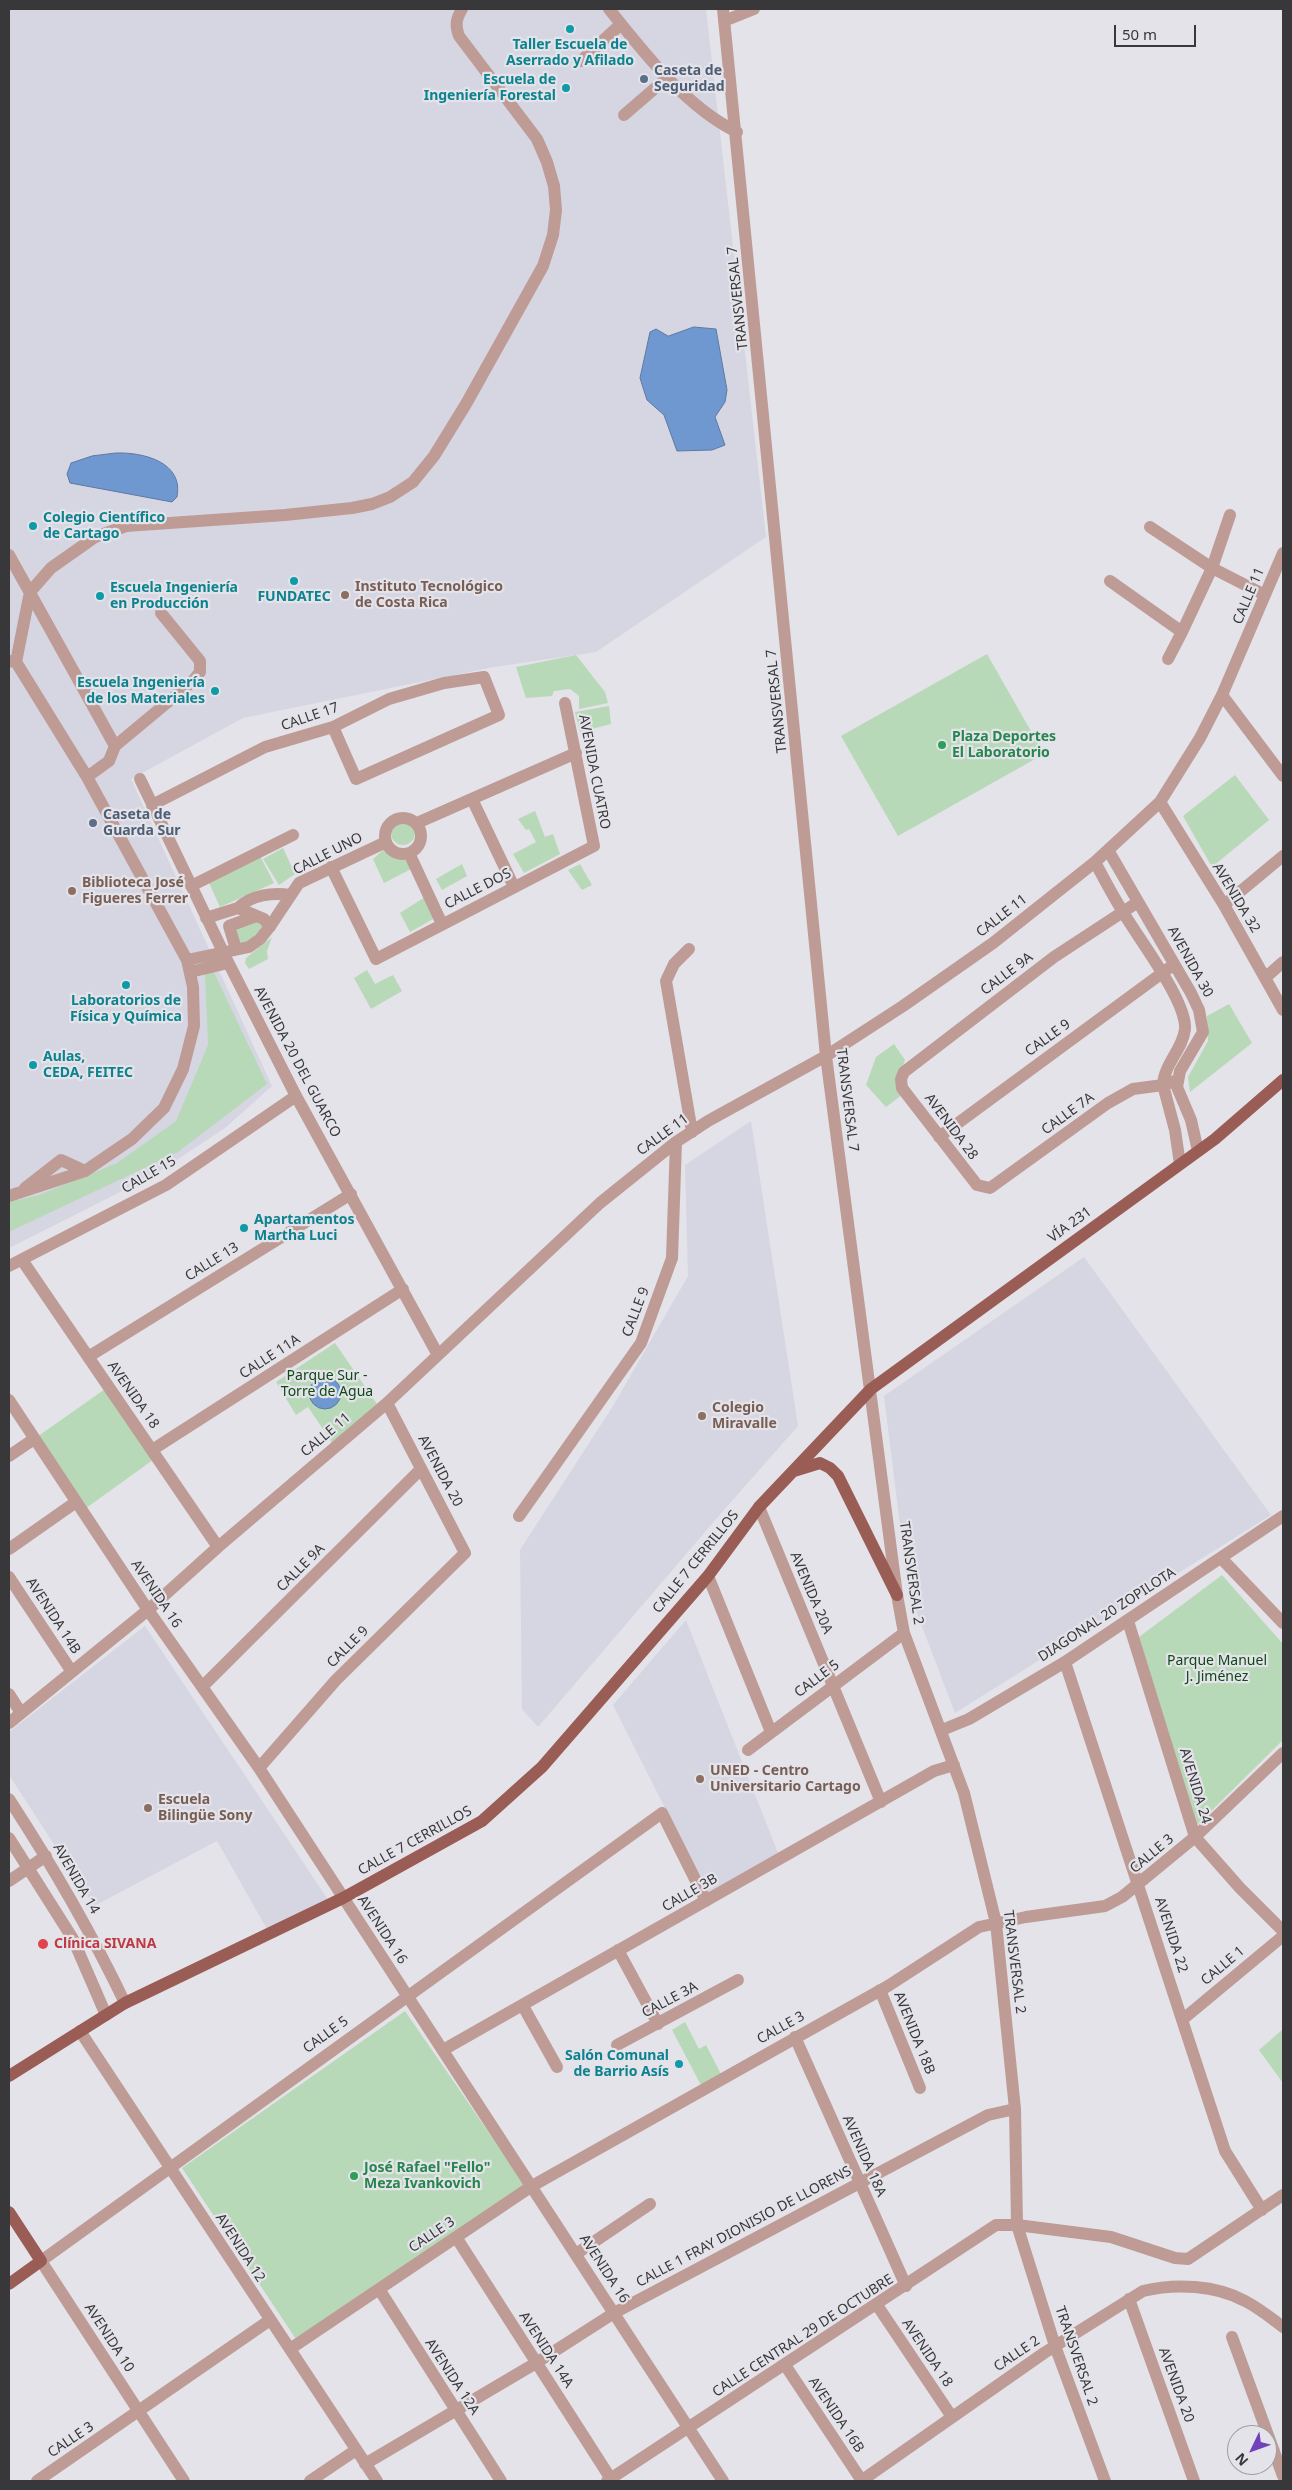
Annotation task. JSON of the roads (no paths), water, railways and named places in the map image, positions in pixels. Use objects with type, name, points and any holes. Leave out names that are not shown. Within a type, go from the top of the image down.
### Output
[{"type":"main road","name":"VÍA 231","points":[[870,1389],[1198,1151],[1283,1080]]},
{"type":"main road","name":"CALLE 7 CERRILLOS","points":[[9,2076],[125,2004],[343,1898],[482,1821],[542,1767],[708,1576],[759,1506],[870,1389]]},
{"type":"main road","points":[[791,1472],[820,1463],[830,1468],[838,1476],[897,1595]]},
{"type":"main road","name":"AVENIDA 10","points":[[9,2212],[41,2260]]},
{"type":"main road","name":"CALLE 5","points":[[9,2284],[41,2260]]},
{"type":"street","points":[[13,1195],[85,1171],[132,1139],[164,1108],[183,1069],[194,1026],[193,987],[188,966],[86,777],[12,662],[30,592],[51,568],[71,552],[95,537],[126,526],[286,515],[372,504],[390,497],[413,482],[434,456],[466,404],[543,266],[553,234],[556,210],[549,170],[537,140],[459,36],[456,27],[457,18],[462,9]]},
{"type":"street","points":[[609,9],[646,55],[719,124],[737,132]]},
{"type":"street","points":[[724,15],[754,9]]},
{"type":"street","name":"TRANSVERSAL 7","points":[[724,15],[737,132],[826,1056],[870,1389]]},
{"type":"street","points":[[581,61],[621,24]]},
{"type":"street","points":[[624,115],[668,76]]},
{"type":"street","points":[[1168,659],[1212,568],[1230,515]]},
{"type":"street","points":[[1150,527],[1212,568],[1265,595]]},
{"type":"street","name":"CALLE 11","points":[[9,1722],[148,1610],[218,1547],[387,1403],[600,1202],[676,1142],[826,1056],[992,943],[1095,862],[1160,802],[1200,738],[1222,695],[1283,553]]},
{"type":"street","points":[[9,555],[115,746]]},
{"type":"street","points":[[1110,582],[1182,632]]},
{"type":"street","points":[[86,777],[109,761],[115,746],[192,682],[200,672],[200,661],[161,613]]},
{"type":"street","name":"CALLE 17","points":[[152,805],[265,747],[333,727],[389,699],[444,683],[484,677],[499,715],[356,779],[333,727]]},
{"type":"street","points":[[1222,695],[1283,776]]},
{"type":"street","name":"AVENIDA CUATRO","points":[[565,703],[594,846]]},
{"type":"street","points":[[417,824],[576,753]]},
{"type":"street","name":"AVENIDA 20 DEL GUARCO","points":[[140,779],[206,918],[296,1096],[438,1355]]},
{"type":"street","points":[[472,799],[514,887]]},
{"type":"street","name":"AVENIDA 32","points":[[1160,802],[1224,905],[1283,1010]]},
{"type":"street","points":[[407,818],[417,824],[421,837],[415,850],[408,853],[397,853],[386,842],[386,831],[392,822],[407,818]]},
{"type":"street","points":[[191,886],[293,835]]},
{"type":"street","name":"CALLE UNO","points":[[188,966],[226,958],[236,949],[249,947],[260,939],[270,927],[299,883],[386,842]]},
{"type":"street","name":"CALLE DOS","points":[[331,867],[376,959],[594,846]]},
{"type":"street","name":"AVENIDA 30","points":[[1108,850],[1199,1010],[1203,1032],[1180,1071],[1178,1080]]},
{"type":"street","points":[[408,853],[442,924]]},
{"type":"street","points":[[1224,905],[1283,856]]},
{"type":"street","name":"AVENIDA 30","points":[[1095,862],[1123,913],[1163,973],[1182,1013],[1185,1029],[1163,1078],[1162,1085]]},
{"type":"street","points":[[206,918],[238,908],[244,902],[259,897],[277,893],[290,895]]},
{"type":"street","name":"CALLE 9A","points":[[901,1079],[904,1072],[1054,957],[1138,902]]},
{"type":"street","points":[[238,908],[264,918],[270,927]]},
{"type":"street","points":[[236,949],[229,926],[256,916]]},
{"type":"street","points":[[689,949],[674,964],[666,981],[692,1132]]},
{"type":"street","points":[[1265,978],[1283,962]]},
{"type":"street","name":"CALLE 9","points":[[939,1137],[1174,964]]},
{"type":"street","name":"AVENIDA 28","points":[[901,1079],[902,1088],[977,1185],[982,1188]]},
{"type":"street","points":[[1178,1080],[1177,1087],[1190,1120],[1198,1151]]},
{"type":"street","name":"CALLE 7A","points":[[982,1188],[990,1188],[1117,1098],[1133,1089],[1162,1085],[1178,1080]]},
{"type":"street","points":[[1162,1085],[1175,1130],[1180,1164]]},
{"type":"street","name":"CALLE 15","points":[[9,1266],[166,1185],[296,1096]]},
{"type":"street","name":"CALLE 9","points":[[519,1516],[641,1343],[672,1258],[676,1142]]},
{"type":"street","points":[[13,1195],[61,1160],[85,1171]]},
{"type":"street","name":"CALLE 13","points":[[88,1357],[351,1194]]},
{"type":"street","name":"AVENIDA 18","points":[[22,1260],[218,1547]]},
{"type":"street","name":"CALLE 11A","points":[[152,1450],[403,1290]]},
{"type":"street","name":"TRANSVERSAL 2","points":[[870,1389],[897,1595],[904,1633],[942,1730],[964,1793],[996,1922],[1015,2109],[1017,2225],[1055,2346],[1105,2481]]},
{"type":"street","name":"AVENIDA 16","points":[[9,1400],[148,1610],[259,1768],[723,2481]]},
{"type":"street","name":"AVENIDA 20","points":[[387,1403],[465,1553]]},
{"type":"street","points":[[9,1456],[34,1439]]},
{"type":"street","name":"CALLE 9A","points":[[202,1688],[422,1469]]},
{"type":"street","points":[[9,1550],[76,1502]]},
{"type":"street","name":"AVENIDA 20A","points":[[759,1506],[881,1802]]},
{"type":"street","name":"DIAGONAL 20 ZOPILOTA","points":[[942,1730],[969,1719],[1065,1662],[1283,1516]]},
{"type":"street","name":"CALLE 9","points":[[259,1768],[336,1680],[465,1553]]},
{"type":"street","points":[[1221,1558],[1283,1623]]},
{"type":"street","points":[[708,1576],[771,1732]]},
{"type":"street","name":"AVENIDA 14B","points":[[9,1577],[72,1672]]},
{"type":"street","name":"AVENIDA 24","points":[[1128,1621],[1195,1837],[1240,1888],[1283,1931]]},
{"type":"street","name":"CALLE 5","points":[[748,1750],[904,1633]]},
{"type":"street","name":"AVENIDA 22","points":[[1065,1662],[1225,2151],[1262,2210]]},
{"type":"street","points":[[9,1694],[21,1713]]},
{"type":"street","name":"CALLE 3","points":[[290,2349],[532,2186],[880,1990],[980,1927],[996,1922],[1104,1906],[1139,1885],[1195,1837],[1283,1753]]},
{"type":"street","name":"CALLE 3B","points":[[443,2050],[934,1771],[954,1765]]},
{"type":"street","name":"AVENIDA 14","points":[[9,1799],[46,1856],[88,1928],[125,2004]]},
{"type":"street","name":"CALLE 5","points":[[41,2260],[662,1813],[706,1901]]},
{"type":"street","points":[[9,1838],[73,1939],[106,2015]]},
{"type":"street","points":[[9,1881],[46,1856]]},
{"type":"street","name":"CALLE 1","points":[[1182,2020],[1283,1936]]},
{"type":"street","points":[[618,1950],[658,2024]]},
{"type":"street","name":"CALLE 3A","points":[[617,2045],[738,1980]]},
{"type":"street","name":"AVENIDA 18B","points":[[880,1990],[920,2088]]},
{"type":"street","points":[[523,2006],[557,2067]]},
{"type":"street","name":"AVENIDA 12","points":[[80,2031],[377,2481]]},
{"type":"street","name":"AVENIDA 18A","points":[[795,2037],[906,2286]]},
{"type":"street","name":"CALLE 1 FRAY DIONISIO DE LLORENS","points":[[365,2464],[536,2363],[614,2313],[988,2115],[1015,2109]]},
{"type":"street","name":"CALLE CENTRAL 29 DE OCTUBRE","points":[[609,2480],[996,2225],[1017,2225],[1110,2237],[1175,2258],[1188,2258],[1283,2195]]},
{"type":"street","points":[[576,2254],[650,2204]]},
{"type":"street","name":"AVENIDA 14A","points":[[456,2237],[609,2480]]},
{"type":"street","name":"AVENIDA 10","points":[[41,2260],[184,2481]]},
{"type":"street","name":"CALLE 2","points":[[861,2481],[1055,2346],[1129,2299],[1158,2287],[1212,2290],[1246,2301],[1283,2327]]},
{"type":"street","name":"AVENIDA 12A","points":[[379,2290],[501,2481]]},
{"type":"street","name":"AVENIDA 20","points":[[1129,2299],[1194,2481]]},
{"type":"street","name":"AVENIDA 18","points":[[877,2305],[952,2417]]},
{"type":"street","name":"CALLE 3","points":[[37,2481],[140,2412],[270,2320]]},
{"type":"street","points":[[1232,2338],[1283,2476]]},
{"type":"street","name":"AVENIDA 16B","points":[[784,2366],[861,2481]]},
{"type":"street","points":[[310,2481],[356,2450]]},
{"type":"water","points":[[694,327],[716,329],[727,390],[725,402],[715,417],[725,445],[712,450],[677,451],[664,415],[647,400],[640,378],[650,332],[656,329],[668,336]]},
{"type":"water","points":[[116,453],[149,457],[168,467],[174,475],[177,485],[177,497],[172,502],[70,483],[67,474],[71,463],[92,456]]},
{"type":"water","points":[[325,1377],[336,1382],[341,1393],[336,1404],[325,1409],[314,1404],[309,1393],[314,1382]]},
{"type":"place","name":"Taller Escuela de Aserrado y Afilado","points":[[570,29]]},
{"type":"place","name":"Caseta de Seguridad","points":[[644,79]]},
{"type":"place","name":"Escuela de Ingeniería Forestal","points":[[566,88]]},
{"type":"place","name":"Colegio Científico de Cartago","points":[[33,526]]},
{"type":"place","name":"FUNDATEC","points":[[294,581]]},
{"type":"place","name":"Instituto Tecnológico de Costa Rica","points":[[345,595]]},
{"type":"place","name":"Escuela Ingeniería en Producción","points":[[100,596]]},
{"type":"place","name":"Escuela Ingeniería de los Materiales","points":[[215,691]]},
{"type":"place","name":"Plaza Deportes El Laboratorio","points":[[942,745]]},
{"type":"place","name":"Caseta de Guarda Sur","points":[[93,823]]},
{"type":"place","name":"Biblioteca José Figueres Ferrer","points":[[72,891]]},
{"type":"place","name":"Laboratorios de Física y Química","points":[[126,985]]},
{"type":"place","name":"Aulas, CEDA, FEITEC","points":[[33,1065]]},
{"type":"place","name":"Apartamentos Martha Luci","points":[[244,1228]]},
{"type":"place","name":"Colegio Miravalle","points":[[702,1416]]},
{"type":"place","name":"UNED - Centro Universitario Cartago","points":[[700,1779]]},
{"type":"place","name":"Escuela Bilingüe Sony","points":[[148,1808]]},
{"type":"place","name":"Clínica SIVANA","points":[[43,1944]]},
{"type":"place","name":"Salón Comunal de Barrio Asís","points":[[679,2064]]},
{"type":"place","name":"José Rafael \"Fello\" Meza Ivankovich","points":[[354,2176]]},
{"type":"park label","name":"Parque Sur - Torre de Agua","points":[[327,1384]]},
{"type":"park label","name":"Parque Manuel J. Jiménez","points":[[1217,1669]]}]
